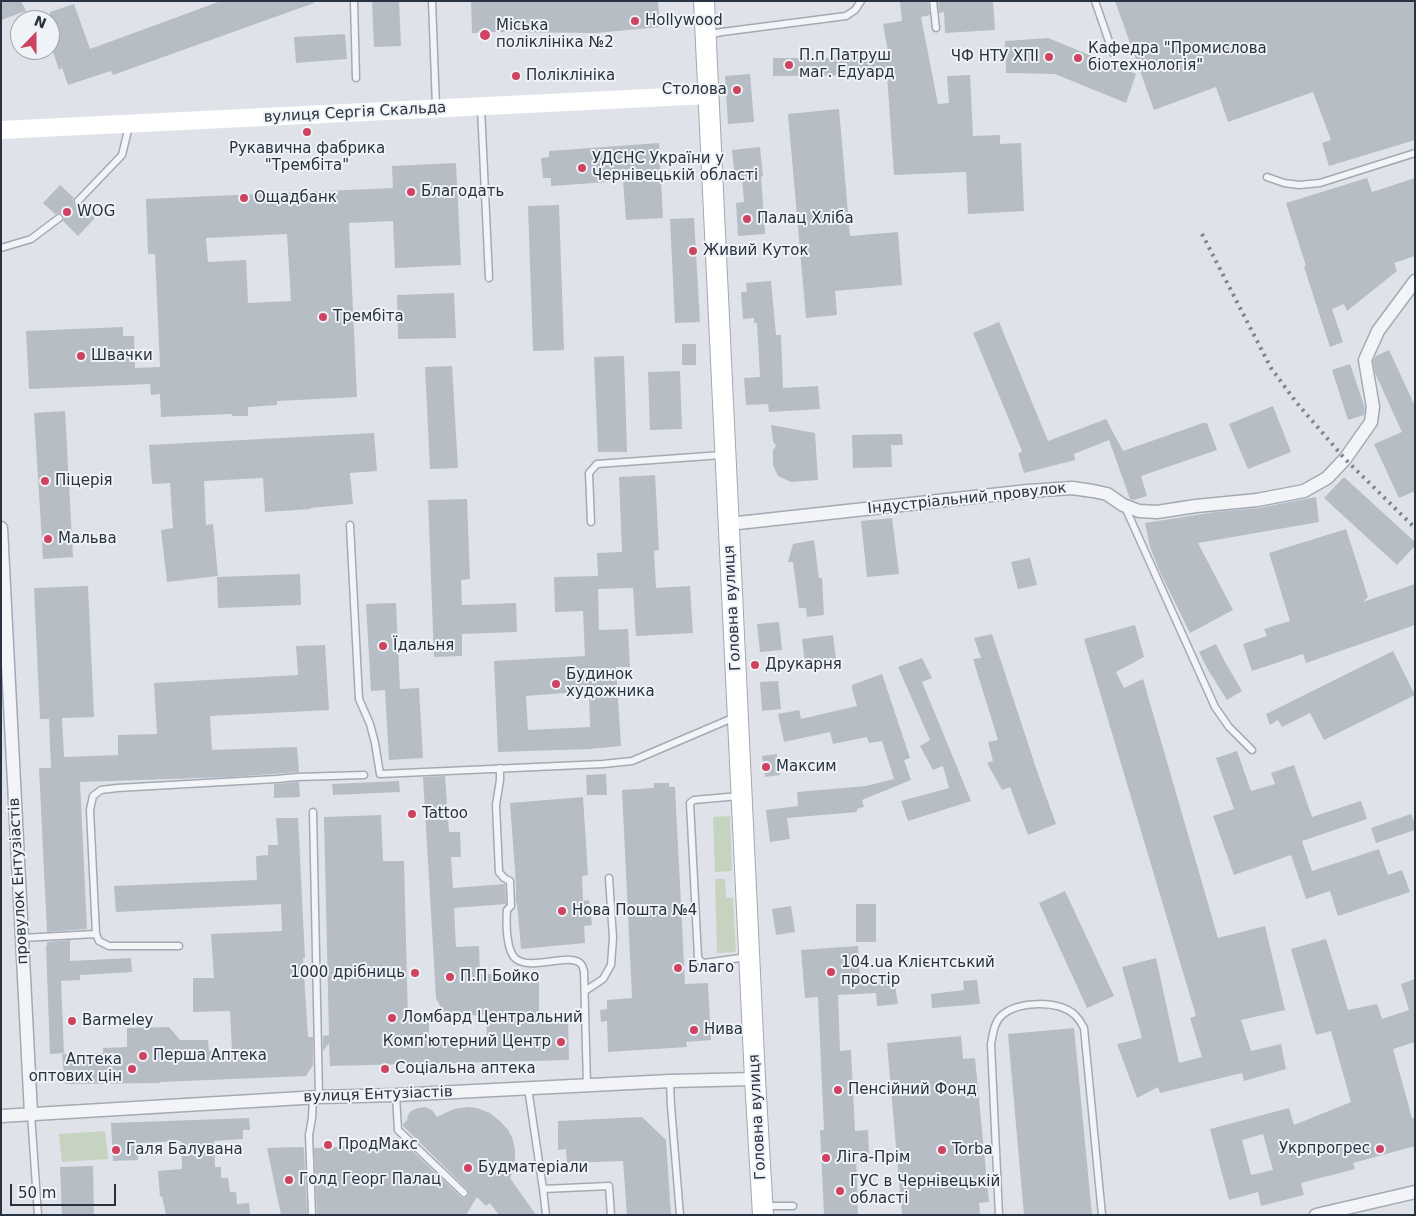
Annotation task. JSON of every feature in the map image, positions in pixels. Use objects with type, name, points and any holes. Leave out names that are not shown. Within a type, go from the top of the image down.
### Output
[{"type":"main road","name":"Головна вулиця","points":[[704,1],[755,1079],[763,1210]]},
{"type":"main road","name":"вулиця Сергія Скальда","points":[[1,130],[709,95]]},
{"type":"street","name":"Індустріальний провулок","points":[[730,524],[1009,493],[1072,488],[1107,494],[1123,505],[1138,511],[1157,512],[1257,500],[1304,491],[1327,478],[1345,459],[1371,422],[1373,407],[1365,360],[1378,331],[1415,281]]},
{"type":"street","name":"провулок Ентузіастів","points":[[1,528],[31,1114]]},
{"type":"street","name":"вулиця Ентузіастів","points":[[1,1116],[316,1097],[755,1079]]},
{"type":"street","points":[[1316,1215],[1415,1192]]},
{"type":"lane","points":[[354,1],[356,78]]},
{"type":"lane","points":[[432,1],[436,109]]},
{"type":"lane","points":[[706,36],[722,32],[846,16],[855,10],[861,1]]},
{"type":"lane","points":[[933,1],[936,28]]},
{"type":"lane","points":[[1095,1],[1114,53]]},
{"type":"lane","points":[[481,107],[489,278]]},
{"type":"lane","points":[[78,201],[122,155],[130,124]]},
{"type":"lane","points":[[1267,177],[1284,183],[1298,185],[1320,182],[1415,153]]},
{"type":"lane","points":[[1,248],[31,239],[59,218]]},
{"type":"lane","points":[[591,522],[589,473],[597,464],[726,455]]},
{"type":"lane","points":[[1123,505],[1215,707],[1229,727],[1252,750]]},
{"type":"lane","points":[[350,524],[358,699],[370,724],[380,774],[632,761],[738,715]]},
{"type":"lane","points":[[500,768],[496,805],[499,872],[510,881],[511,906],[507,910],[506,929],[509,947],[516,959],[526,963],[573,960],[581,964],[584,972],[585,991],[587,1086]]},
{"type":"lane","points":[[179,946],[109,946],[99,941],[96,934],[90,810],[93,796],[101,790],[117,788],[364,775]]},
{"type":"lane","points":[[742,795],[694,800],[690,804],[700,962],[750,957]]},
{"type":"lane","points":[[312,1215],[309,1135],[316,1097],[313,812]]},
{"type":"lane","points":[[585,991],[603,979],[611,965],[613,938],[608,878]]},
{"type":"lane","points":[[22,938],[96,934]]},
{"type":"lane","points":[[999,1215],[991,1044],[993,1031],[1001,1016],[1022,1005],[1044,1005],[1064,1008],[1076,1016],[1084,1028],[1102,1215]]},
{"type":"lane","points":[[670,1081],[680,1215]]},
{"type":"lane","points":[[528,1088],[546,1215]]},
{"type":"lane","points":[[396,1095],[398,1130],[464,1193]]},
{"type":"lane","points":[[31,1114],[38,1215]]},
{"type":"lane","points":[[543,1189],[609,1186],[610,1215]]},
{"type":"lane","points":[[763,1210],[793,1206]]},
{"type":"green space","points":[[730,816],[732,871],[715,872],[713,817]]},
{"type":"green space","points":[[715,879],[725,879],[726,898],[733,898],[736,952],[717,953]]},
{"type":"green space","points":[[105,1131],[108,1159],[62,1162],[59,1134]]},
{"type":"building","points":[[1,1],[21,1],[26,10],[10,10],[10,17],[1,20]]},
{"type":"building","points":[[221,1],[314,1],[314,3],[113,75],[111,71],[68,85],[62,68],[59,70],[56,60],[60,60],[60,10],[56,10],[74,4],[90,49]]},
{"type":"building","points":[[372,1],[399,1],[401,46],[374,47]]},
{"type":"building","points":[[471,1],[658,1],[660,27],[596,33],[472,33]]},
{"type":"building","points":[[900,1],[928,1],[930,15],[921,17],[938,104],[949,103],[947,76],[970,75],[973,136],[1000,135],[1000,144],[1021,143],[1024,211],[968,214],[966,172],[894,175],[887,75],[773,76],[773,58],[840,58],[840,52],[888,52],[883,24],[902,21]]},
{"type":"building","points":[[938,1],[993,1],[995,30],[945,33],[944,12],[939,13]]},
{"type":"building","points":[[1115,1],[1415,1],[1415,140],[1329,166],[1322,143],[1331,140],[1313,92],[1228,122],[1216,87],[1154,110]]},
{"type":"building","points":[[345,34],[347,59],[296,63],[294,37]]},
{"type":"building","name":"ЧФ НТУ ХПІ","points":[[1048,38],[1136,74],[1126,103],[1055,74],[1006,73],[1005,41]]},
{"type":"building","points":[[750,74],[754,122],[728,124],[725,76]]},
{"type":"building","points":[[839,109],[850,236],[898,232],[902,285],[835,291],[837,315],[806,318],[788,114]]},
{"type":"building","points":[[659,143],[663,218],[626,220],[623,181],[551,186],[551,178],[543,178],[541,158],[549,157],[549,151]]},
{"type":"building","points":[[760,147],[765,234],[738,236],[736,203],[744,202],[742,178],[735,179],[732,150]]},
{"type":"building","name":"Трембіта","points":[[456,163],[461,265],[395,268],[393,221],[349,223],[357,397],[277,401],[277,405],[248,407],[248,416],[232,416],[232,414],[161,417],[160,394],[151,395],[150,384],[29,389],[26,331],[123,327],[123,336],[134,336],[135,368],[160,367],[155,254],[148,254],[146,199],[393,188],[392,166]],"holes":[[[287,234],[291,301],[248,303],[246,260],[208,262],[206,238]]]},
{"type":"building","points":[[1367,178],[1372,192],[1415,178],[1415,256],[1394,263],[1397,271],[1347,311],[1344,304],[1332,309],[1343,342],[1330,347],[1286,203]]},
{"type":"building","points":[[60,185],[74,198],[74,204],[77,206],[81,205],[95,218],[78,236],[63,221],[63,215],[55,214],[43,203]]},
{"type":"building","points":[[559,205],[564,350],[533,351],[528,206]]},
{"type":"building","points":[[694,218],[700,322],[675,323],[670,219]]},
{"type":"building","points":[[771,281],[776,335],[781,335],[783,388],[818,386],[820,409],[769,412],[768,404],[746,405],[744,378],[760,377],[757,323],[754,323],[754,318],[743,319],[741,292],[747,292],[746,283]]},
{"type":"building","points":[[454,293],[456,338],[398,339],[397,295]]},
{"type":"building","points":[[999,322],[1048,441],[1106,419],[1123,451],[1207,423],[1217,450],[1141,476],[1147,496],[1134,500],[1130,499],[1109,440],[1074,454],[1075,460],[1024,473],[1018,454],[1022,451],[973,333]]},
{"type":"building","points":[[682,344],[696,344],[696,365],[682,365]]},
{"type":"building","points":[[1389,350],[1415,406],[1415,491],[1399,498],[1374,444],[1402,432],[1375,373],[1373,361],[1376,356]]},
{"type":"building","points":[[624,356],[627,452],[598,452],[594,357]]},
{"type":"building","points":[[1350,364],[1365,408],[1364,415],[1348,420],[1332,370]]},
{"type":"building","points":[[452,366],[458,468],[430,469],[425,367]]},
{"type":"building","points":[[680,371],[682,429],[650,430],[648,372]]},
{"type":"building","points":[[1273,406],[1291,452],[1248,469],[1229,424]]},
{"type":"building","points":[[65,411],[73,557],[43,559],[34,413]]},
{"type":"building","points":[[771,425],[815,433],[818,480],[791,482],[778,476],[773,465],[773,450],[776,446],[773,441]]},
{"type":"building","points":[[374,433],[377,471],[350,473],[353,504],[265,512],[263,478],[204,481],[206,525],[213,524],[218,576],[167,582],[161,530],[173,528],[170,483],[152,484],[149,445]]},
{"type":"building","points":[[902,434],[903,445],[891,445],[892,467],[853,468],[852,435]]},
{"type":"building","points":[[655,475],[659,550],[654,551],[656,588],[690,586],[693,633],[636,636],[633,588],[598,589],[599,630],[628,629],[630,667],[616,667],[621,746],[498,752],[494,661],[585,656],[583,611],[555,612],[554,577],[598,576],[597,553],[622,552],[619,477]],"holes":[[[589,691],[590,727],[528,730],[526,696]]]},
{"type":"building","points":[[1344,477],[1415,542],[1415,546],[1397,565],[1324,498]]},
{"type":"building","points":[[1316,497],[1319,522],[1198,543],[1233,610],[1190,633],[1160,572],[1150,547],[1145,523],[1215,512],[1258,508]]},
{"type":"building","points":[[467,499],[470,579],[461,580],[462,605],[516,603],[517,632],[462,634],[462,656],[434,657],[428,500]]},
{"type":"building","points":[[892,518],[899,574],[867,577],[861,521]]},
{"type":"building","points":[[1346,529],[1368,597],[1363,602],[1415,584],[1415,625],[1306,663],[1303,654],[1252,671],[1243,644],[1267,636],[1264,629],[1290,621],[1269,553]]},
{"type":"building","points":[[814,540],[819,578],[822,578],[824,615],[807,617],[806,608],[799,608],[793,562],[788,562],[793,544]]},
{"type":"building","points":[[1030,558],[1037,585],[1018,589],[1011,562]]},
{"type":"building","points":[[300,574],[301,605],[218,608],[217,577]]},
{"type":"building","points":[[88,586],[94,717],[62,718],[64,757],[118,755],[118,735],[157,734],[154,683],[298,675],[296,646],[325,645],[329,710],[210,716],[212,750],[297,747],[299,772],[230,777],[80,782],[87,929],[47,932],[39,768],[51,768],[49,719],[40,719],[34,588]]},
{"type":"building","name":"Їдальня","points":[[396,603],[400,689],[419,688],[423,758],[389,760],[385,690],[371,691],[366,604]]},
{"type":"building","points":[[779,622],[782,650],[760,652],[757,624]]},
{"type":"building","points":[[1135,625],[1144,657],[1116,672],[1124,688],[1143,679],[1218,938],[1265,926],[1285,1010],[1241,1020],[1251,1051],[1281,1044],[1286,1069],[1244,1081],[1242,1073],[1160,1093],[1158,1087],[1137,1098],[1117,1044],[1142,1038],[1122,967],[1156,958],[1179,1063],[1202,1057],[1190,1018],[1196,1016],[1084,639]]},
{"type":"building","points":[[992,634],[1056,824],[1028,835],[1010,787],[1002,790],[987,763],[993,761],[988,742],[998,740],[973,659],[981,658],[974,638]]},
{"type":"building","points":[[833,635],[837,667],[806,671],[802,639]]},
{"type":"building","points":[[1216,644],[1242,691],[1227,700],[1199,652]]},
{"type":"building","points":[[1393,651],[1415,695],[1324,740],[1310,713],[1282,727],[1278,720],[1270,725],[1266,714]]},
{"type":"building","points":[[922,658],[932,678],[922,682],[971,801],[908,821],[901,801],[949,788],[943,766],[933,770],[920,746],[930,740],[898,667]]},
{"type":"building","points":[[882,674],[910,758],[904,760],[911,780],[862,800],[864,807],[857,809],[857,812],[787,818],[790,839],[770,842],[766,810],[798,806],[797,792],[866,786],[894,779],[882,741],[869,743],[867,737],[833,744],[830,732],[784,742],[778,714],[799,710],[801,719],[857,706],[852,685]]},
{"type":"building","points":[[778,681],[781,709],[762,711],[760,682]]},
{"type":"building","points":[[1237,751],[1251,791],[1275,784],[1271,773],[1294,765],[1312,817],[1361,801],[1367,819],[1302,841],[1312,871],[1379,849],[1388,875],[1402,870],[1410,892],[1338,916],[1330,891],[1306,899],[1291,855],[1234,875],[1213,816],[1234,809],[1216,758]]},
{"type":"building","points":[[777,754],[780,775],[765,777],[762,756]]},
{"type":"building","points":[[606,774],[607,795],[587,795],[586,775]]},
{"type":"building","points":[[445,776],[449,832],[460,832],[461,857],[451,857],[453,888],[505,884],[506,904],[454,908],[456,947],[479,946],[480,974],[539,975],[539,1020],[568,1019],[569,1060],[330,1066],[329,1043],[323,1051],[323,1036],[329,1035],[324,817],[381,815],[383,861],[404,861],[408,1020],[429,1019],[429,1040],[487,1039],[486,1015],[445,1016],[436,998],[423,777]]},
{"type":"building","points":[[399,781],[400,792],[333,795],[332,784]]},
{"type":"building","points":[[299,782],[300,797],[274,798],[274,784]]},
{"type":"building","points":[[654,783],[669,783],[669,787],[675,787],[685,984],[708,983],[711,1040],[686,1042],[687,1047],[608,1052],[607,1021],[601,1022],[600,1010],[607,1009],[607,1000],[632,998],[622,790],[654,788]]},
{"type":"building","points":[[583,797],[588,875],[582,876],[583,901],[589,900],[592,925],[584,926],[585,943],[521,949],[516,903],[510,803]]},
{"type":"building","points":[[1411,814],[1415,830],[1376,843],[1371,828]]},
{"type":"building","points":[[276,818],[298,818],[308,1037],[313,1037],[313,1065],[306,1076],[160,1083],[65,1084],[62,1054],[103,1053],[103,1048],[127,1047],[127,1028],[169,1027],[180,1040],[208,1040],[209,1051],[232,1050],[230,1011],[193,1012],[193,978],[214,978],[211,934],[282,931],[281,904],[116,912],[114,886],[257,880],[256,856],[268,855],[268,845],[278,845]]},
{"type":"building","points":[[1065,891],[1114,996],[1087,1008],[1039,903]]},
{"type":"building","points":[[856,904],[876,904],[876,942],[856,942]]},
{"type":"building","points":[[791,906],[795,932],[776,935],[772,909]]},
{"type":"building","points":[[1326,939],[1348,1010],[1377,1004],[1382,1019],[1409,1010],[1401,984],[1415,979],[1415,1042],[1393,1049],[1412,1118],[1415,1118],[1415,1146],[1353,1163],[1355,1169],[1301,1183],[1304,1195],[1261,1206],[1258,1192],[1229,1200],[1210,1129],[1289,1108],[1294,1125],[1351,1102],[1331,1031],[1316,1035],[1291,949]],"holes":[[[1263,1134],[1273,1170],[1251,1175],[1242,1140]]]},
{"type":"building","points":[[70,940],[70,961],[131,958],[132,972],[80,975],[80,980],[61,981],[64,1053],[50,1054],[46,946],[47,942]]},
{"type":"building","points":[[858,946],[860,984],[894,979],[898,1004],[877,1006],[876,993],[838,995],[840,1051],[851,1050],[855,1131],[868,1130],[869,1154],[856,1155],[858,1215],[824,1215],[820,1130],[824,1130],[818,997],[805,998],[801,950]]},
{"type":"building","points":[[977,980],[980,1004],[932,1008],[931,994],[964,990],[963,981]]},
{"type":"building","points":[[1074,1028],[1092,1215],[1024,1215],[1008,1034]]},
{"type":"building","points":[[961,1036],[963,1059],[975,1058],[989,1202],[979,1203],[980,1215],[902,1215],[887,1043]]},
{"type":"building","points":[[425,1107],[432,1110],[437,1117],[454,1109],[477,1108],[490,1113],[501,1122],[512,1137],[515,1149],[515,1166],[510,1178],[536,1215],[499,1215],[490,1203],[486,1206],[477,1197],[466,1215],[317,1215],[314,1148],[405,1144],[461,1197],[467,1197],[469,1194],[467,1189],[403,1126],[411,1111]]},
{"type":"building","points":[[642,1117],[666,1140],[671,1215],[627,1215],[623,1161],[567,1163],[566,1149],[558,1150],[558,1121]]},
{"type":"building","points":[[249,1118],[250,1130],[243,1130],[243,1139],[214,1141],[215,1167],[221,1167],[221,1178],[228,1178],[230,1192],[236,1192],[237,1204],[249,1203],[250,1215],[166,1215],[162,1196],[160,1197],[158,1171],[182,1169],[181,1141],[137,1143],[138,1160],[113,1161],[111,1123]]},
{"type":"building","name":"Голд Георг Палац","points":[[267,1148],[304,1148],[307,1215],[281,1215]]},
{"type":"building","points":[[93,1166],[94,1215],[62,1215],[60,1167]]},
{"type":"railway","points":[[1202,234],[1271,368],[1296,402],[1345,459],[1415,528]]},
{"type":"place","name":"Hollywood","points":[[635,21]]},
{"type":"place","name":"Міська поліклініка №2","points":[[485,35]]},
{"type":"place","name":"ЧФ НТУ ХПІ","points":[[1049,57]]},
{"type":"place","name":"Кафедра \"Промислова біотехнологія\"","points":[[1078,58]]},
{"type":"place","name":"П.п Патруш маг. Едуард","points":[[789,65]]},
{"type":"place","name":"Поліклініка","points":[[516,76]]},
{"type":"place","name":"Столова","points":[[737,90]]},
{"type":"place","name":"Рукавична фабрика \"Трембіта\"","points":[[307,132]]},
{"type":"place","name":"УДСНС України у Чернівецькій області","points":[[582,168]]},
{"type":"place","name":"Благодать","points":[[411,192]]},
{"type":"place","name":"Ощадбанк","points":[[244,198]]},
{"type":"place","name":"WOG","points":[[67,212]]},
{"type":"place","name":"Палац Хліба","points":[[747,219]]},
{"type":"place","name":"Живий Куток","points":[[693,251]]},
{"type":"place","name":"Трембіта","points":[[323,317]]},
{"type":"place","name":"Швачки","points":[[81,356]]},
{"type":"place","name":"Піцерія","points":[[45,481]]},
{"type":"place","name":"Мальва","points":[[48,539]]},
{"type":"place","name":"Їдальня","points":[[383,646]]},
{"type":"place","name":"Друкарня","points":[[755,665]]},
{"type":"place","name":"Будинок художника","points":[[556,684]]},
{"type":"place","name":"Максим","points":[[766,767]]},
{"type":"place","name":"Tattoo","points":[[412,814]]},
{"type":"place","name":"Нова Пошта №4","points":[[562,911]]},
{"type":"place","name":"Благо","points":[[678,968]]},
{"type":"place","name":"104.ua Клієнтський простір","points":[[831,972]]},
{"type":"place","name":"1000 дрібниць","points":[[415,973]]},
{"type":"place","name":"П.П Бойко","points":[[450,977]]},
{"type":"place","name":"Ломбард Центральний","points":[[392,1018]]},
{"type":"place","name":"Barmeley","points":[[72,1021]]},
{"type":"place","name":"Нива","points":[[694,1030]]},
{"type":"place","name":"Комп'ютерний Центр","points":[[561,1042]]},
{"type":"place","name":"Перша Аптека","points":[[143,1056]]},
{"type":"place","name":"Аптека оптових цін","points":[[132,1069]]},
{"type":"place","name":"Соціальна аптека","points":[[385,1069]]},
{"type":"place","name":"Пенсійний Фонд","points":[[838,1090]]},
{"type":"place","name":"ПродМакс","points":[[328,1145]]},
{"type":"place","name":"Укрпрогрес","points":[[1380,1149]]},
{"type":"place","name":"Галя Балувана","points":[[116,1150]]},
{"type":"place","name":"Torba","points":[[942,1150]]},
{"type":"place","name":"Ліга-Прім","points":[[826,1158]]},
{"type":"place","name":"Будматеріали","points":[[468,1168]]},
{"type":"place","name":"Голд Георг Палац","points":[[289,1180]]},
{"type":"place","name":"ГУС в Чернівецькій області","points":[[840,1191]]}]
